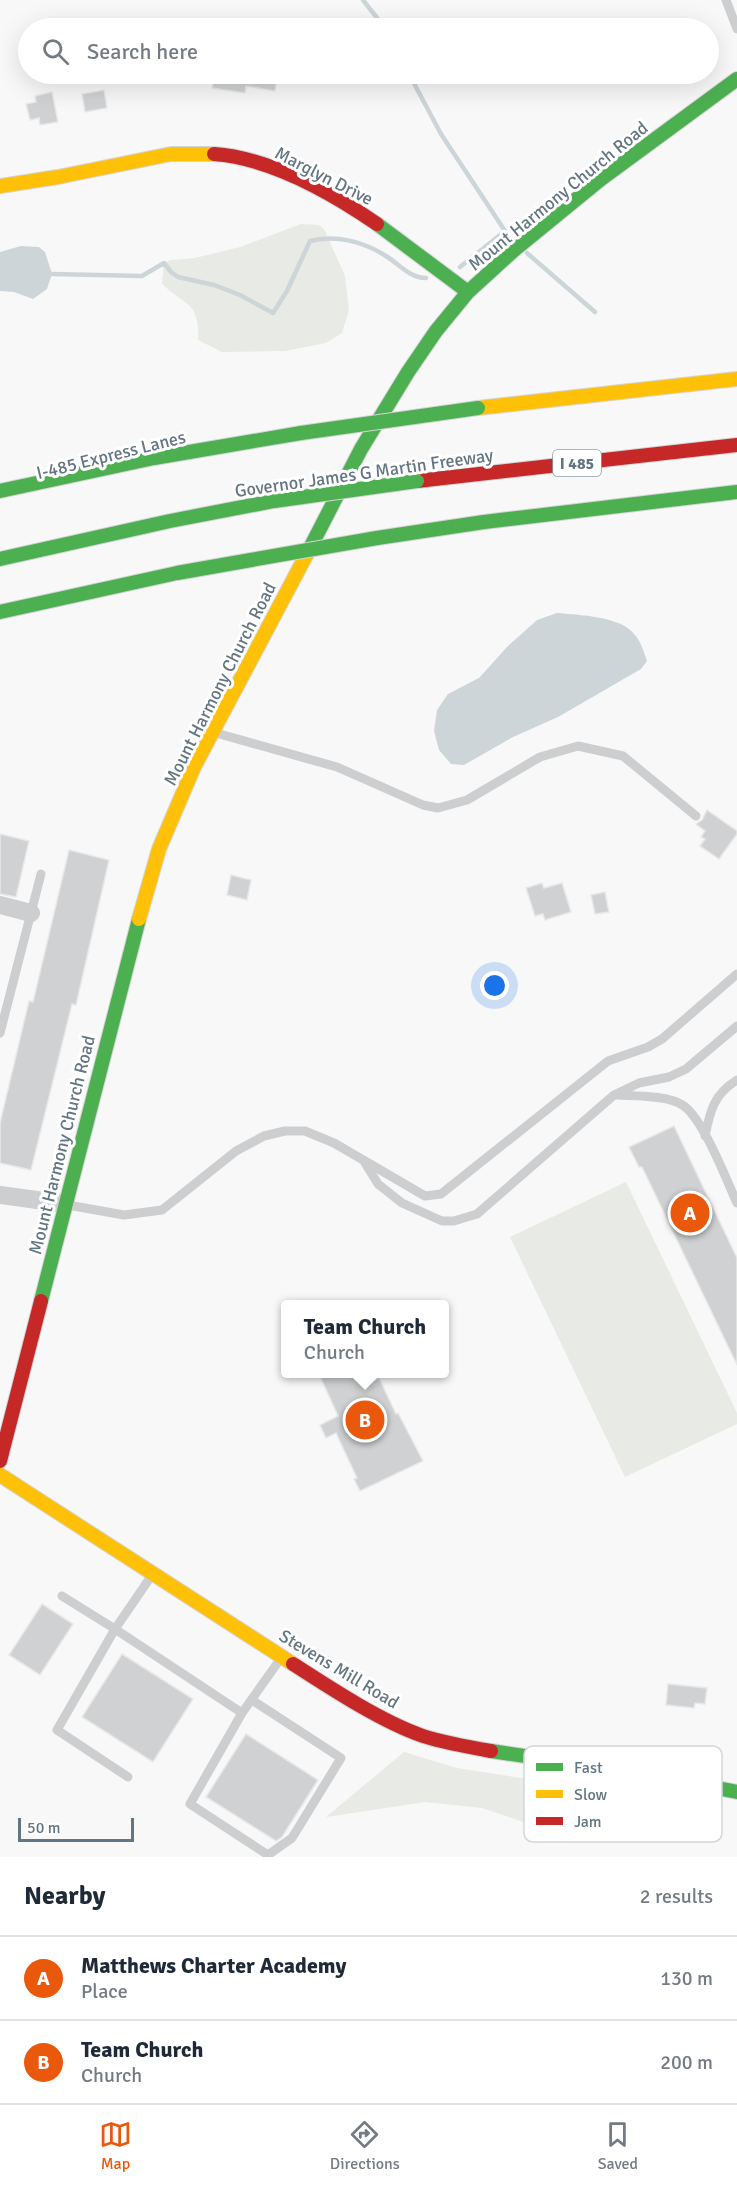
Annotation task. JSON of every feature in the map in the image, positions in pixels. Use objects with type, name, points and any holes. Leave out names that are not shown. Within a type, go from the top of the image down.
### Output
[{"type":"main road","name":"Mount Harmony Church Road","points":[[0,1461],[131,949],[159,849],[194,767],[361,449],[413,364],[468,292],[513,251],[601,179],[737,79]]},
{"type":"main road","name":"Marglyn Drive","points":[[0,186],[58,178],[178,153],[218,153],[240,157],[299,179],[361,213],[428,259],[468,292]]},
{"type":"main road","points":[[0,491],[143,460],[301,433],[478,408],[737,379]]},
{"type":"main road","name":"I-485 Express Lanes","points":[[0,502],[232,444]]},
{"type":"main road","name":"Governor James G Martin Freeway","points":[[0,559],[62,544],[274,501],[417,481],[737,445]]},
{"type":"main road","points":[[0,612],[177,573],[377,538],[484,522],[737,492]]},
{"type":"main road","name":"I 485","points":[[0,546],[227,510]]},
{"type":"main road","name":"Stevens Mill Road","points":[[0,1475],[364,1708],[390,1722],[421,1735],[452,1744],[524,1756]]},
{"type":"main road","name":"Stevens Mill Road","points":[[722,1789],[737,1792]]},
{"type":"street","points":[[0,905],[31,913]]},
{"type":"street","points":[[0,1195],[66,1204]]},
{"type":"lane","points":[[726,0],[737,29]]},
{"type":"lane","points":[[213,732],[337,767],[423,805],[438,808],[467,800],[540,757],[578,746],[623,756],[696,816]]},
{"type":"lane","points":[[0,1033],[41,874]]},
{"type":"lane","points":[[66,1204],[124,1215],[162,1210],[236,1151],[264,1136],[285,1131],[305,1131],[334,1143],[425,1196],[441,1194],[608,1061],[648,1047],[662,1039],[737,974]]},
{"type":"lane","points":[[364,1160],[378,1184],[402,1203],[442,1221],[454,1221],[477,1214],[614,1095],[639,1083],[669,1077],[686,1069],[737,1026]]},
{"type":"lane","points":[[705,1136],[711,1106],[728,1086],[737,1080]]},
{"type":"lane","points":[[614,1095],[664,1098],[684,1105],[698,1122],[737,1203]]},
{"type":"lane","points":[[128,1777],[57,1730],[116,1629],[153,1573]]},
{"type":"lane","points":[[62,1596],[242,1713]]},
{"type":"lane","points":[[252,1700],[342,1758],[292,1838],[268,1855],[190,1804],[242,1713],[283,1656]]},
{"type":"shaded area","points":[[301,224],[319,225],[324,229],[345,276],[349,310],[342,333],[326,343],[285,351],[222,352],[198,340],[194,311],[162,284],[164,263],[240,247]]},
{"type":"shaded area","points":[[21,246],[39,247],[45,252],[52,274],[47,289],[33,299],[14,292],[0,291],[0,252]]},
{"type":"shaded area","points":[[557,613],[599,618],[620,624],[629,629],[637,638],[647,661],[641,669],[558,717],[513,737],[464,765],[451,764],[439,750],[434,731],[437,710],[448,694],[479,678],[507,647],[537,620]]},
{"type":"shaded area","points":[[626,1182],[737,1413],[737,1424],[625,1477],[510,1237]]},
{"type":"shaded area","points":[[404,1752],[457,1768],[524,1779],[524,1822],[482,1808],[425,1802],[326,1817]]},
{"type":"building","points":[[213,84],[276,84],[275,91],[246,86],[245,93],[212,88]]},
{"type":"building","points":[[104,90],[107,108],[85,112],[82,94]]},
{"type":"building","points":[[52,92],[58,122],[40,125],[39,118],[30,120],[26,104],[36,102],[35,96]]},
{"type":"building","points":[[707,810],[737,831],[719,859],[700,846],[705,839],[701,837],[705,831],[696,824],[702,820]]},
{"type":"building","points":[[0,834],[29,841],[16,897],[0,894]]},
{"type":"building","points":[[69,850],[109,860],[76,1005],[72,1004],[31,1170],[0,1163],[0,1123],[29,1001],[33,1002]]},
{"type":"building","points":[[231,875],[251,880],[247,900],[227,895]]},
{"type":"building","points":[[542,883],[544,888],[562,883],[571,912],[545,920],[543,914],[535,916],[526,888]]},
{"type":"building","points":[[605,892],[609,912],[595,914],[591,895]]},
{"type":"building","points":[[674,1126],[737,1258],[737,1365],[642,1167],[639,1167],[629,1147]]},
{"type":"building","points":[[321,1378],[365,1378],[367,1383],[379,1378],[396,1414],[398,1413],[423,1461],[360,1491],[354,1479],[357,1478],[336,1433],[326,1438],[320,1425],[338,1416]]},
{"type":"building","points":[[42,1604],[73,1624],[40,1675],[9,1655]]},
{"type":"building","points":[[122,1654],[193,1699],[153,1762],[82,1717]]},
{"type":"building","points":[[668,1684],[707,1688],[705,1704],[695,1703],[694,1708],[666,1705]]},
{"type":"building","points":[[246,1734],[318,1780],[282,1837],[276,1841],[206,1797]]},
{"type":"waterway","points":[[363,0],[377,18]]},
{"type":"waterway","points":[[414,84],[441,134],[505,231],[460,267]]},
{"type":"waterway","points":[[52,274],[142,276],[164,263],[178,277],[214,285],[240,295],[273,313],[287,291],[310,241],[330,238],[359,243],[386,256],[410,273],[426,278]]},
{"type":"waterway","points":[[527,253],[595,312]]},
{"type":"traffic: fast","points":[[309,550],[361,449],[408,372],[436,331],[468,292],[513,251],[601,179],[737,79]]},
{"type":"traffic: fast","points":[[377,224],[468,292]]},
{"type":"traffic: fast","points":[[301,433],[478,408]]},
{"type":"traffic: fast","points":[[0,491],[154,458],[301,433]]},
{"type":"traffic: fast","points":[[274,501],[417,481]]},
{"type":"traffic: fast","points":[[377,538],[484,522],[737,492]]},
{"type":"traffic: fast","points":[[0,559],[170,521],[274,501]]},
{"type":"traffic: fast","points":[[251,560],[377,538]]},
{"type":"traffic: fast","points":[[0,612],[177,573],[251,560]]},
{"type":"traffic: fast","points":[[41,1301],[139,919]]},
{"type":"traffic: fast","points":[[491,1751],[524,1756]]},
{"type":"traffic: fast","points":[[722,1789],[737,1792]]},
{"type":"traffic: slow","points":[[0,186],[58,177],[171,154],[214,154]]},
{"type":"traffic: slow","points":[[478,408],[737,379]]},
{"type":"traffic: slow","points":[[139,919],[159,849],[194,767],[309,550]]},
{"type":"traffic: slow","points":[[0,1475],[293,1664]]},
{"type":"traffic: jam","points":[[214,154],[257,162],[300,179],[377,224]]},
{"type":"traffic: jam","points":[[417,481],[737,445]]},
{"type":"traffic: jam","points":[[0,1461],[41,1301]]},
{"type":"traffic: jam","points":[[293,1664],[356,1704],[407,1730],[440,1741],[491,1751]]},
{"type":"place","name":"Matthews Charter Academy","points":[[690,1213]]},
{"type":"place","name":"Team Church","points":[[365,1420]]}]
